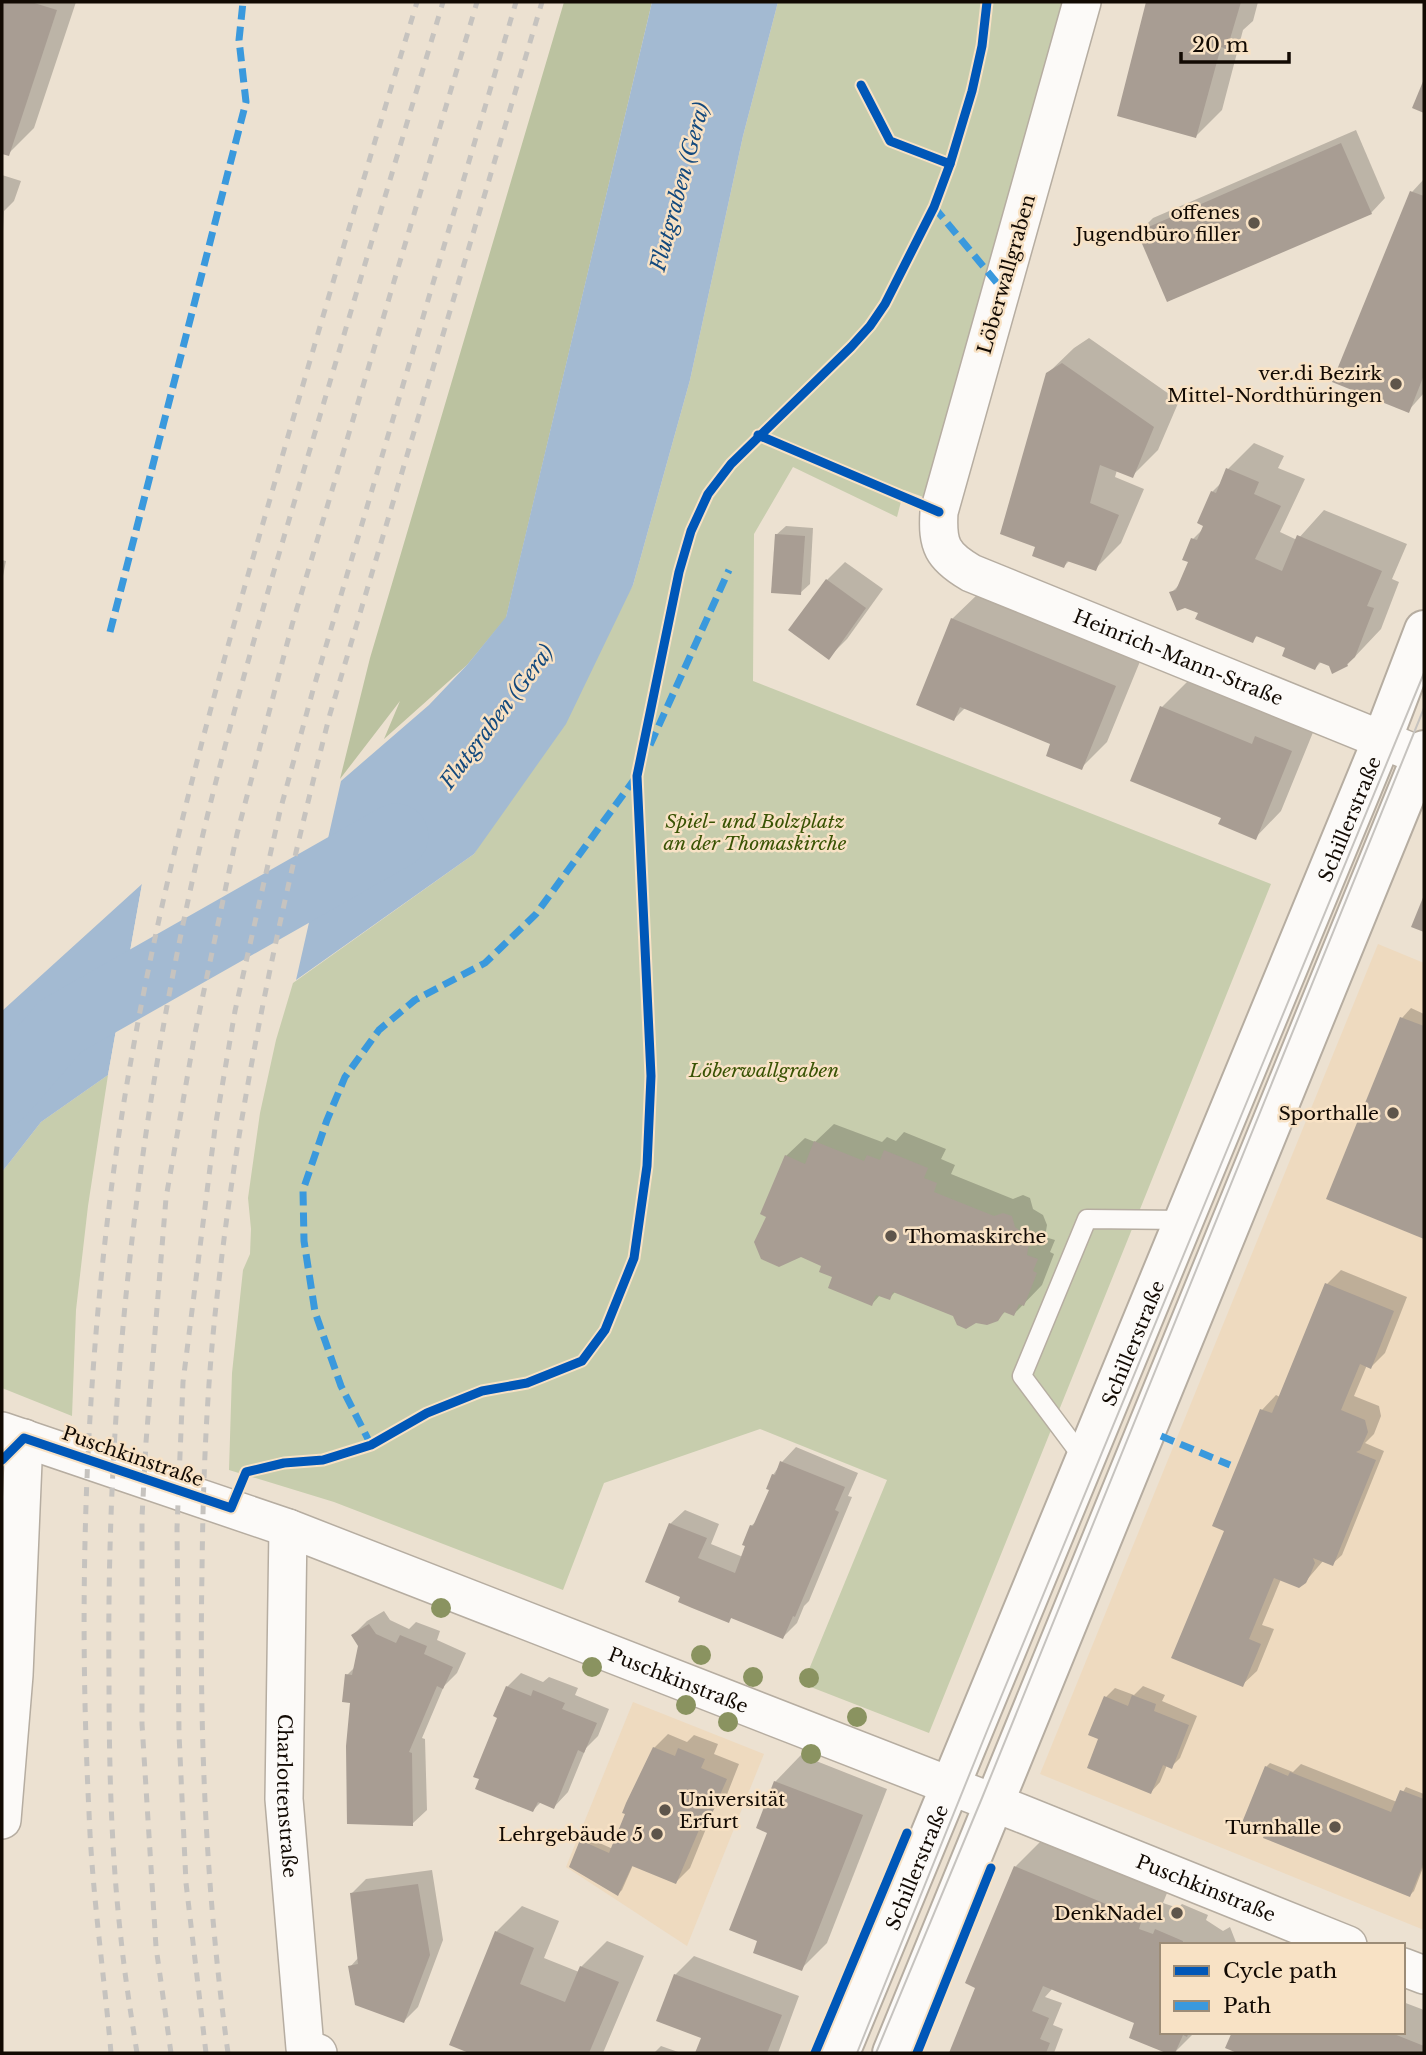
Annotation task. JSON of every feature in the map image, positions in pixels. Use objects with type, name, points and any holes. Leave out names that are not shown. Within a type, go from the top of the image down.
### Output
[{"type":"main road","name":"Schillerstraße","points":[[840,2053],[1382,740],[1424,630]]},
{"type":"main road","points":[[891,2053],[1423,754]]},
{"type":"street","name":"Löberwallgraben","points":[[940,547],[939,512],[1082,2]]},
{"type":"street","name":"Heinrich-Mann-Straße","points":[[940,547],[952,562],[971,573],[1382,740],[1423,754]]},
{"type":"street","name":"Puschkinstraße","points":[[13,1435],[288,1528],[994,1803],[1343,1943]]},
{"type":"street","points":[[2,1820],[13,1675],[13,1435]]},
{"type":"street","name":"Charlottenstraße","points":[[288,1528],[284,1799],[305,2048],[318,2053]]},
{"type":"street","points":[[1405,1968],[1424,1975]]},
{"type":"lane","points":[[1085,1461],[1023,1376],[1052,1304],[1087,1219],[1184,1220]]},
{"type":"shaded area","points":[[1378,944],[1424,963],[1424,1930],[1040,1774]]},
{"type":"shaded area","name":"Universität Erfurt","points":[[633,1702],[764,1754],[687,1946],[566,1867]]},
{"type":"green space","points":[[564,2],[652,2],[506,618],[467,665],[384,739],[400,701],[340,779],[370,658]]},
{"type":"green space","name":"Löberwallgraben","points":[[778,2],[1062,2],[926,498],[904,490],[897,517],[793,467],[754,534],[753,681],[1271,884],[929,1733],[803,1684],[887,1480],[760,1429],[604,1483],[563,1590],[334,1502],[229,1470],[232,1373],[243,1270],[250,1254],[248,1198],[260,1113],[276,1040],[293,983],[474,854],[633,585],[690,380],[743,136]]},
{"type":"green space","points":[[108,1075],[88,1206],[76,1310],[72,1416],[2,1388],[2,1172],[41,1122]]},
{"type":"water","points":[[652,2],[778,2],[743,136],[690,380],[633,585],[566,724],[474,854],[296,980],[341,781],[429,705],[467,665],[506,617]]},
{"type":"water","points":[[142,884],[108,1075],[41,1122],[2,1172],[2,1011]]},
{"type":"pier","points":[[339,779],[293,983],[337,781]]},
{"type":"pier","points":[[145,883],[112,1073],[108,1075],[142,884]]},
{"type":"building","points":[[2,2],[31,2],[57,10],[9,156],[2,154]]},
{"type":"building","points":[[1146,2],[1241,2],[1227,49],[1221,47],[1196,138],[1117,116]]},
{"type":"building","points":[[1424,79],[1424,113],[1412,108]]},
{"type":"building","name":"offenes Jugendbüro filler","points":[[1341,143],[1372,214],[1167,302],[1137,232]]},
{"type":"building","points":[[1410,191],[1424,196],[1424,375],[1409,413],[1332,382]]},
{"type":"building","points":[[1062,363],[1154,427],[1133,478],[1100,465],[1090,503],[1119,515],[1096,571],[1067,561],[1064,568],[1032,556],[1035,547],[1000,534],[1046,373]]},
{"type":"building","points":[[1226,468],[1259,482],[1254,494],[1281,506],[1255,559],[1282,571],[1297,535],[1382,571],[1367,606],[1374,608],[1355,657],[1348,666],[1332,674],[1329,666],[1319,662],[1315,670],[1282,656],[1285,648],[1256,636],[1253,643],[1195,619],[1198,613],[1185,608],[1177,611],[1169,592],[1176,590],[1188,562],[1182,560],[1191,538],[1197,540],[1203,526],[1197,523],[1211,491],[1216,493]]},
{"type":"building","points":[[775,534],[805,536],[801,595],[771,593]]},
{"type":"building","points":[[826,579],[866,608],[829,660],[788,630]]},
{"type":"building","points":[[951,618],[1116,686],[1082,770],[1046,756],[1050,744],[960,707],[954,721],[916,705]]},
{"type":"building","points":[[1160,706],[1252,744],[1255,736],[1292,751],[1256,840],[1218,824],[1221,818],[1130,781]]},
{"type":"building","points":[[1424,895],[1424,932],[1411,927]]},
{"type":"building","name":"Sporthalle","points":[[1400,1017],[1424,1026],[1424,1239],[1326,1199]]},
{"type":"building","name":"Thomaskirche","points":[[814,1141],[864,1161],[867,1155],[880,1160],[884,1150],[928,1168],[924,1178],[937,1183],[934,1192],[994,1216],[1003,1213],[1012,1216],[1015,1227],[1025,1234],[1029,1244],[1027,1255],[1038,1259],[1033,1271],[1037,1273],[1024,1306],[1019,1304],[1014,1316],[1004,1312],[998,1321],[987,1325],[976,1323],[966,1329],[957,1325],[953,1316],[893,1292],[890,1300],[876,1295],[872,1306],[828,1288],[832,1277],[819,1272],[821,1266],[801,1257],[779,1267],[761,1259],[754,1242],[766,1217],[760,1214],[785,1155],[805,1164]]},
{"type":"building","points":[[1325,1283],[1394,1311],[1371,1369],[1360,1364],[1341,1410],[1365,1420],[1368,1432],[1360,1450],[1356,1452],[1376,1460],[1333,1566],[1313,1558],[1315,1563],[1311,1573],[1306,1583],[1299,1588],[1274,1578],[1249,1639],[1261,1644],[1243,1687],[1171,1658],[1224,1531],[1212,1526],[1260,1409],[1272,1413]]},
{"type":"building","points":[[780,1461],[845,1487],[835,1510],[839,1512],[795,1617],[793,1616],[783,1639],[731,1618],[729,1623],[692,1608],[678,1602],[680,1597],[645,1582],[669,1523],[707,1538],[698,1558],[735,1573],[750,1525],[753,1526],[769,1490],[766,1489],[772,1474],[775,1475]]},
{"type":"building","points":[[369,1624],[376,1634],[396,1643],[400,1635],[427,1646],[424,1654],[453,1667],[443,1689],[437,1686],[409,1752],[412,1753],[413,1826],[347,1824],[346,1746],[350,1703],[342,1702],[345,1674],[352,1675],[358,1646],[351,1635]]},
{"type":"building","points":[[506,1686],[531,1696],[533,1690],[565,1703],[562,1709],[597,1723],[584,1753],[578,1750],[554,1809],[538,1802],[533,1812],[475,1789],[479,1779],[473,1777],[497,1718],[493,1716]]},
{"type":"building","points":[[1132,1695],[1156,1704],[1154,1711],[1189,1725],[1172,1769],[1163,1765],[1151,1794],[1087,1768],[1098,1739],[1088,1735],[1104,1696],[1128,1706]]},
{"type":"building","name":"Lehrgebäude 5","points":[[653,1747],[675,1756],[678,1748],[705,1759],[701,1768],[727,1779],[712,1813],[707,1811],[676,1884],[632,1866],[618,1896],[569,1867],[580,1840],[609,1853],[625,1814],[622,1813],[626,1803]]},
{"type":"building","name":"Turnhalle","points":[[1265,1766],[1288,1776],[1290,1772],[1391,1812],[1400,1790],[1424,1799],[1424,1862],[1410,1897],[1263,1838],[1264,1835],[1241,1825]]},
{"type":"building","points":[[774,1781],[863,1815],[802,1971],[753,1953],[757,1941],[729,1930],[767,1833],[756,1828]]},
{"type":"building","points":[[1014,1866],[1142,1919],[1139,1929],[1153,1934],[1155,1929],[1183,1941],[1160,1943],[1160,2034],[1188,2034],[1187,2037],[1183,2035],[1175,2053],[1166,2053],[1129,2038],[1134,2023],[1043,1986],[1032,2011],[1049,2018],[1040,2039],[1050,2043],[1046,2053],[949,2053],[975,1988],[965,1983]]},
{"type":"building","points":[[418,1884],[430,1955],[404,2023],[355,2005],[348,1966],[358,1964],[350,1893]]},
{"type":"building","points":[[495,1931],[534,1948],[520,1984],[565,2002],[580,1966],[619,1982],[589,2053],[469,2053],[449,2045]]},
{"type":"building","points":[[674,1974],[782,2015],[767,2053],[695,2053],[701,2038],[656,2021]]},
{"type":"building","points":[[1231,2034],[1394,2034],[1424,2046],[1424,2053],[1237,2053],[1225,2048]]},
{"type":"waterway","name":"Flutgraben (Gera)","points":[[2,1094],[61,1026],[396,836]]},
{"type":"tram line","points":[[857,2053],[987,1731],[1424,673]]},
{"type":"tram line","points":[[876,2053],[1424,708]]},
{"type":"railway","points":[[111,2053],[91,1842],[84,1591],[93,1371],[119,1133],[152,952],[194,773],[242,595],[417,2]]},
{"type":"railway","points":[[137,2053],[123,1953],[113,1840],[109,1742],[109,1572],[120,1364],[142,1158],[177,953],[224,752],[250,653],[443,2]]},
{"type":"railway","points":[[171,2053],[156,1947],[142,1724],[142,1517],[166,1198],[195,1033],[237,834],[292,625],[477,2]]},
{"type":"railway","points":[[206,2053],[186,1883],[179,1734],[177,1528],[183,1382],[215,1128],[235,1011],[280,811],[313,690],[516,2]]},
{"type":"railway","points":[[228,2053],[209,1873],[203,1753],[202,1572],[211,1353],[239,1137],[280,925],[330,714],[542,2]]},
{"type":"marked path","points":[[110,632],[246,102],[239,40],[243,2]]},
{"type":"marked path","points":[[934,207],[1002,289]]},
{"type":"marked path","points":[[650,745],[729,570]]},
{"type":"marked path","points":[[371,1445],[341,1386],[315,1312],[304,1241],[303,1190],[327,1120],[345,1077],[379,1030],[415,1000],[485,963],[536,914],[636,777]]},
{"type":"marked path","points":[[1161,1436],[1230,1465]]},
{"type":"cycle path","points":[[2,1460],[24,1438],[231,1508],[246,1472],[284,1463],[323,1460],[371,1445],[427,1413],[482,1391],[527,1383],[582,1361],[605,1330],[634,1258],[647,1166],[651,1076],[637,776],[679,572],[691,531],[708,494],[731,464],[851,347],[885,304],[934,207],[950,164],[972,91],[982,46],[987,2]]},
{"type":"cycle path","points":[[861,85],[890,141],[950,164]]},
{"type":"cycle path","points":[[758,435],[939,512]]},
{"type":"cycle path","points":[[815,2053],[907,1833]]},
{"type":"cycle path","points":[[917,2053],[991,1868]]},
{"type":"place","name":"offenes Jugendbüro filler","points":[[1254,223]]},
{"type":"place","name":"ver.di Bezirk Mittel-Nordthüringen","points":[[1396,384]]},
{"type":"place","name":"Sporthalle","points":[[1393,1113]]},
{"type":"place","name":"Thomaskirche","points":[[891,1236]]},
{"type":"place","name":"Universität Erfurt","points":[[665,1810]]},
{"type":"place","name":"Turnhalle","points":[[1335,1827]]},
{"type":"place","name":"Lehrgebäude 5","points":[[657,1834]]},
{"type":"place","name":"DenkNadel","points":[[1177,1913]]},
{"type":"park label","name":"Spiel- und Bolzplatz an der Thomaskirche","points":[[755,832]]}]
